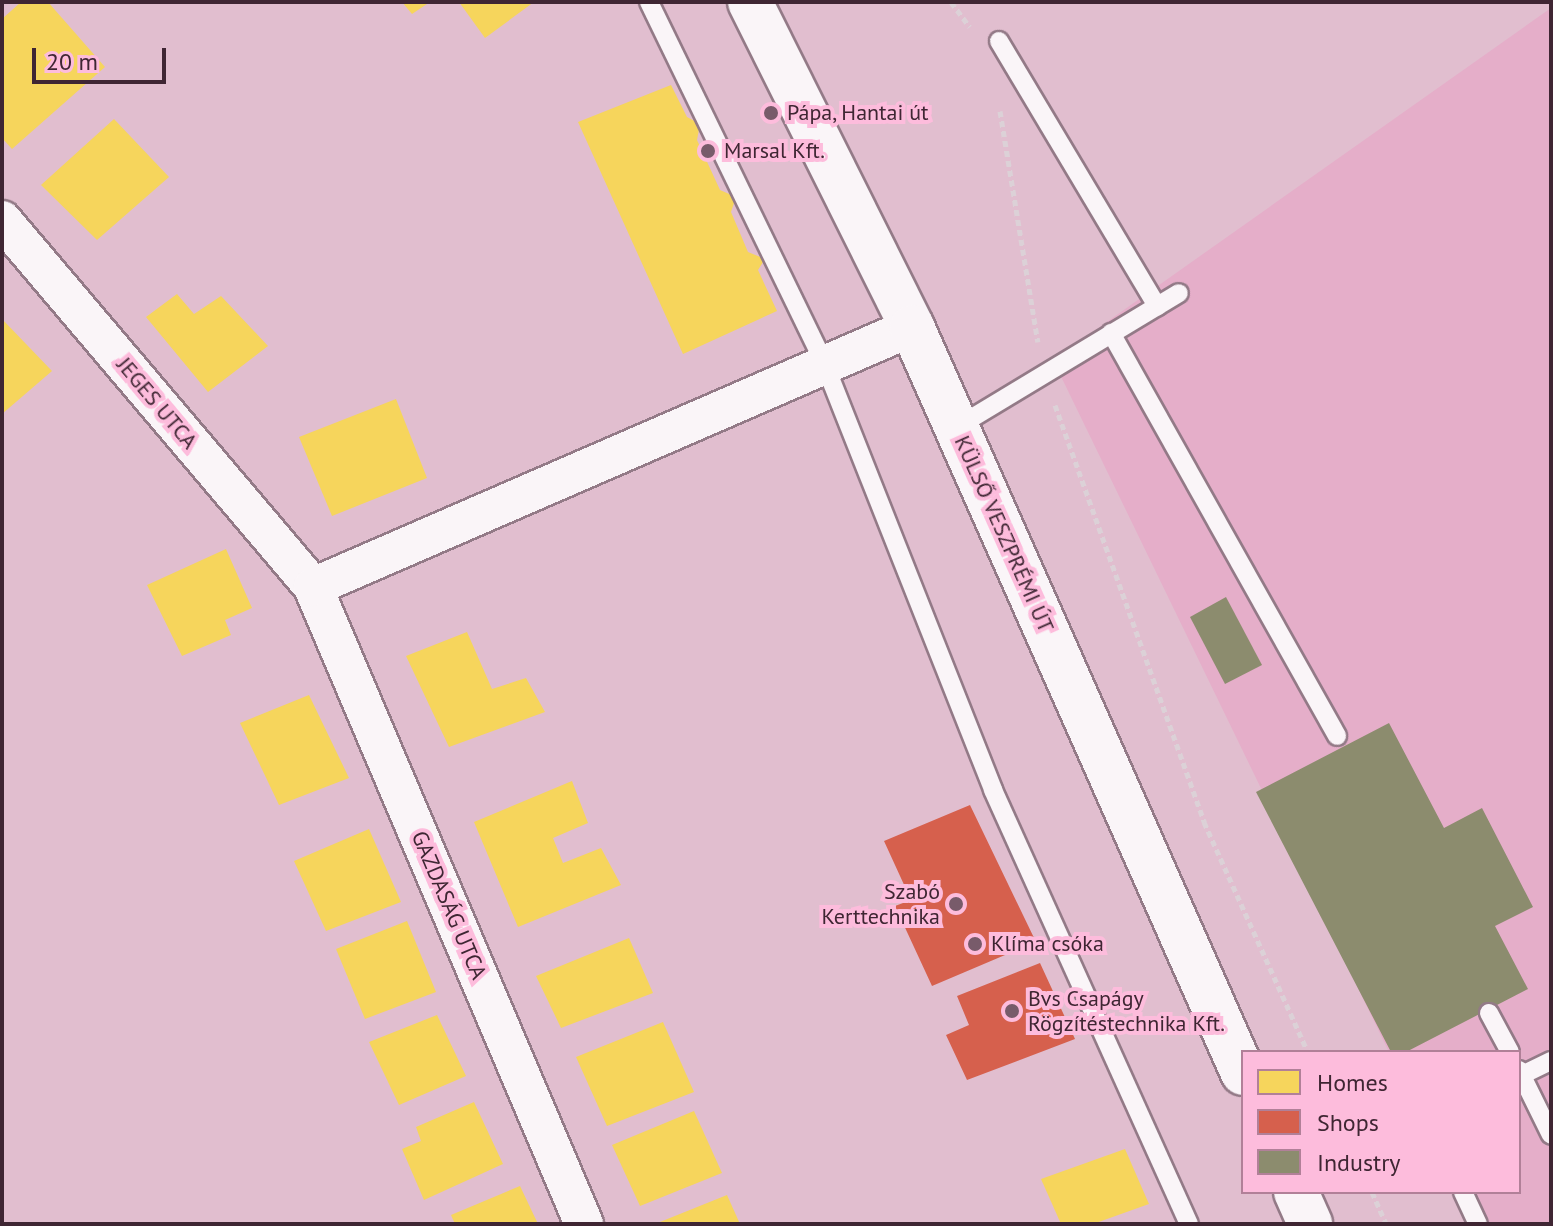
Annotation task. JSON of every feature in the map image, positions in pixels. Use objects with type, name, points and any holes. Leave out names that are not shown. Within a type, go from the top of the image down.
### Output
[{"type":"street","name":"KÜLSŐ VESZPRÉMI ÚT","points":[[750,2],[912,327],[1241,1068]]},
{"type":"street","name":"JEGES UTCA","points":[[2,220],[313,587]]},
{"type":"street","points":[[313,587],[912,327]]},
{"type":"street","name":"GAZDASÁG UTCA","points":[[313,587],[584,1224]]},
{"type":"street","points":[[1297,1194],[1310,1224]]},
{"type":"lane","points":[[649,2],[825,365],[993,790],[1189,1224]]},
{"type":"lane","points":[[999,41],[1157,306]]},
{"type":"lane","points":[[957,427],[1179,293]]},
{"type":"lane","points":[[1111,333],[1337,736]]},
{"type":"lane","points":[[1489,1013],[1509,1050]]},
{"type":"lane","points":[[1521,1073],[1551,1061]]},
{"type":"lane","points":[[1521,1075],[1551,1135]]},
{"type":"lane","points":[[1464,1194],[1478,1224]]},
{"type":"path","points":[[951,2],[974,34]]},
{"type":"path","points":[[999,103],[1044,374],[1204,822],[1307,1050]]},
{"type":"path","points":[[1373,1194],[1386,1224]]},
{"type":"shaded area","points":[[1551,8],[1551,1224],[1473,1224],[1458,1194],[1521,1194],[1521,1050],[1388,1050],[1053,360]]},
{"type":"building: Homes","points":[[21,2],[48,2],[105,67],[12,149],[2,138],[2,19]]},
{"type":"building: Homes","points":[[402,2],[430,2],[412,14]]},
{"type":"building: Homes","points":[[459,2],[534,2],[485,38]]},
{"type":"building: Homes","points":[[671,85],[687,117],[700,124],[697,140],[720,190],[736,197],[731,212],[748,252],[765,259],[758,270],[777,311],[683,354],[578,122]]},
{"type":"building: Homes","points":[[114,119],[169,177],[97,240],[41,185]]},
{"type":"building: Homes","points":[[177,294],[194,314],[221,296],[268,346],[208,392],[146,317]]},
{"type":"building: Homes","points":[[2,319],[52,371],[2,414]]},
{"type":"building: Homes","points":[[396,399],[427,478],[332,516],[299,437]]},
{"type":"building: Homes","points":[[226,549],[252,608],[225,620],[231,635],[182,656],[147,585]]},
{"type":"building: Homes","points":[[467,632],[492,689],[526,678],[545,712],[449,747],[406,656]]},
{"type":"building: Homes","points":[[309,695],[349,778],[279,805],[240,723]]},
{"type":"building: Homes","points":[[572,781],[588,823],[553,838],[563,863],[601,848],[621,885],[518,927],[474,822]]},
{"type":"building: Homes","points":[[369,829],[401,902],[326,931],[294,861]]},
{"type":"building: Homes","points":[[407,921],[436,992],[365,1019],[336,949]]},
{"type":"building: Homes","points":[[629,938],[653,993],[561,1028],[536,976]]},
{"type":"building: Homes","points":[[437,1015],[466,1076],[399,1105],[369,1042]]},
{"type":"building: Homes","points":[[663,1022],[694,1092],[607,1126],[576,1057]]},
{"type":"building: Homes","points":[[474,1102],[503,1164],[424,1200],[402,1149],[421,1141],[416,1127]]},
{"type":"building: Homes","points":[[694,1111],[722,1173],[640,1206],[612,1145]]},
{"type":"building: Homes","points":[[1125,1149],[1149,1204],[1093,1224],[1061,1224],[1041,1179]]},
{"type":"building: Homes","points":[[520,1186],[538,1224],[455,1224],[451,1215]]},
{"type":"building: Homes","points":[[727,1195],[740,1224],[655,1224]]},
{"type":"building: Shops","points":[[970,805],[1036,942],[932,986],[895,906],[911,900],[884,841]]},
{"type":"building: Shops","name":"Bvs Csapágy Rögzítéstechnika Kft.","points":[[1040,963],[1075,1039],[967,1080],[946,1035],[969,1025],[957,996]]},
{"type":"building: Industry","points":[[1226,597],[1262,665],[1225,684],[1190,617]]},
{"type":"building: Industry","points":[[1389,723],[1444,828],[1482,808],[1533,907],[1495,926],[1528,989],[1410,1050],[1390,1050],[1256,792]]},
{"type":"place","name":"Pápa, Hantai út","points":[[771,113]]},
{"type":"place","name":"Marsal Kft.","points":[[708,151]]},
{"type":"place","name":"Szabó Kerttechnika","points":[[956,904]]},
{"type":"place","name":"Klíma csóka","points":[[975,944]]},
{"type":"place","name":"Bvs Csapágy Rögzítéstechnika Kft.","points":[[1012,1011]]}]
